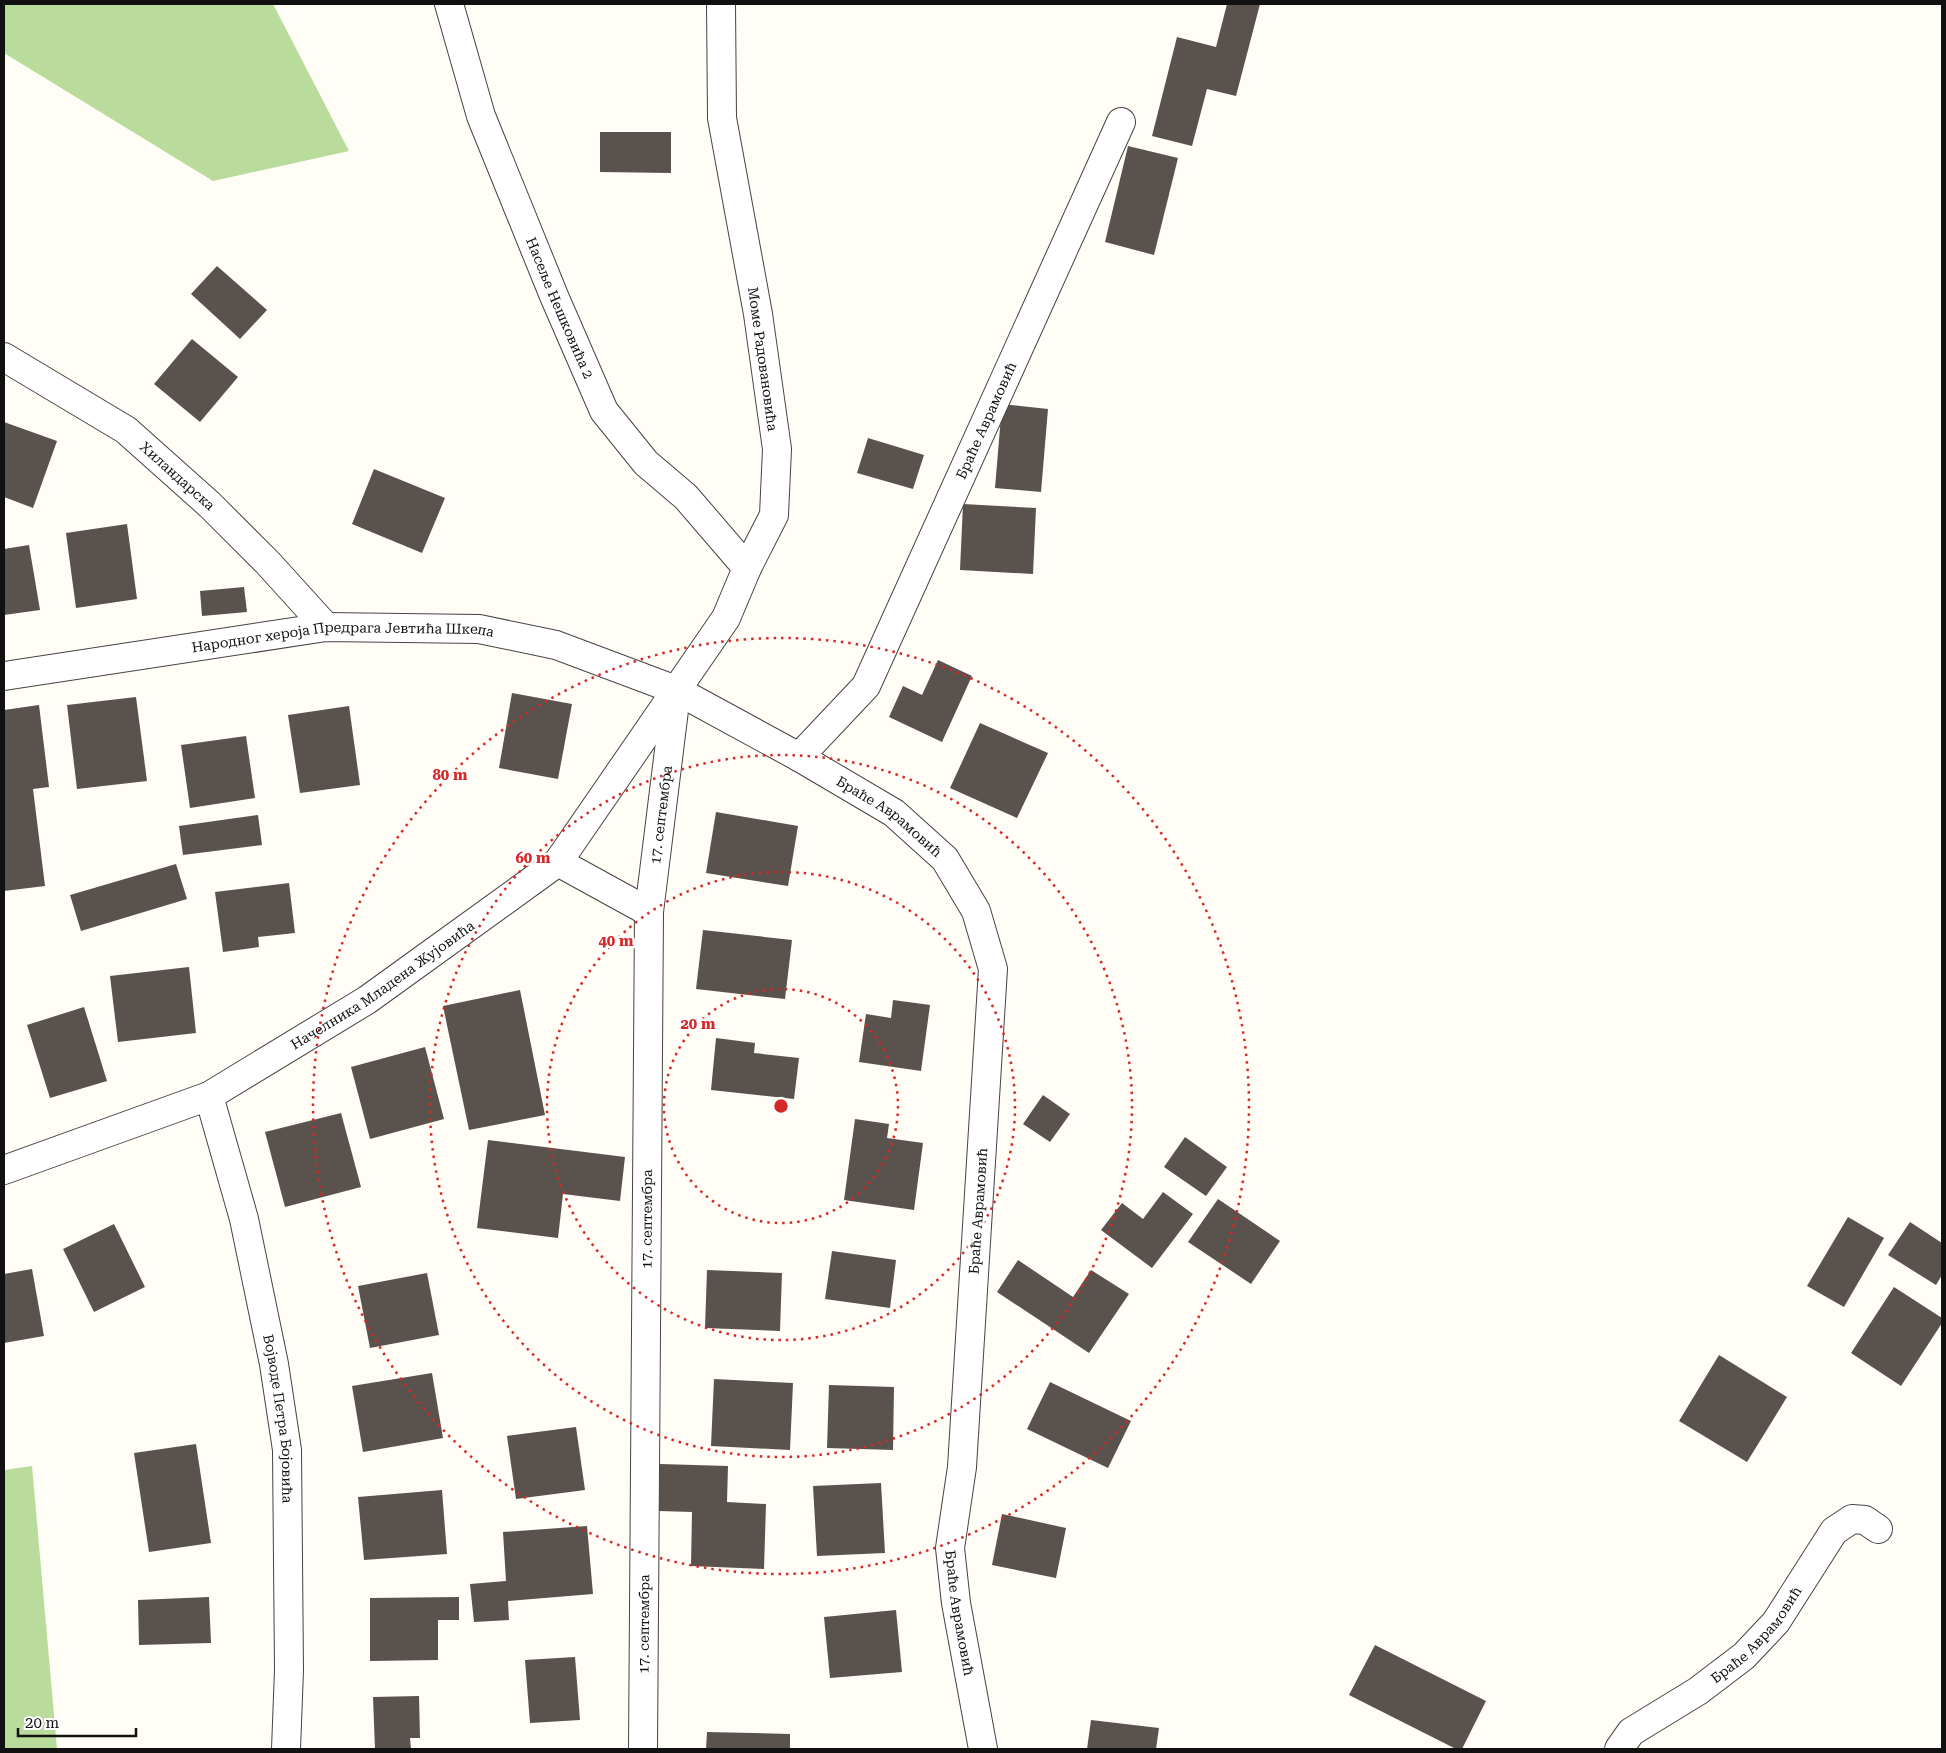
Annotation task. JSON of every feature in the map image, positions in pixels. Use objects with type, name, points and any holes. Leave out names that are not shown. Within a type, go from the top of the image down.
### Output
[{"type":"street","name":"Насеље Нешковића 2","points":[[449,4],[481,116],[554,296],[604,411],[646,462],[686,497],[748,568]]},
{"type":"street","name":"Моме Радовановића","points":[[676,690],[726,618],[774,516],[777,450],[758,314],[722,118],[721,4]]},
{"type":"street","name":"Браће Аврамовић","points":[[799,757],[866,686],[1121,122]]},
{"type":"street","name":"Хиландарска","points":[[4,357],[126,430],[210,504],[268,563],[326,627]]},
{"type":"street","name":"Народног хероја Предрага Јевтића Шкепа","points":[[4,676],[326,627],[478,629],[556,644],[676,690]]},
{"type":"street","name":"Браће Аврамовић","points":[[676,690],[799,757],[894,814],[945,859],[976,911],[993,969],[962,1467],[950,1548],[956,1603],[983,1749]]},
{"type":"street","name":"Начелника Младена Жујовића","points":[[4,1170],[209,1096],[367,1000],[558,862],[676,690]]},
{"type":"street","name":"17. септембра","points":[[643,1749],[649,912],[676,690]]},
{"type":"street","points":[[558,862],[649,912]]},
{"type":"street","name":"Војводе Петра Бојовића","points":[[209,1096],[244,1218],[274,1364],[287,1450],[289,1670],[286,1749]]},
{"type":"street","name":"Браће Аврамовић","points":[[1619,1749],[1631,1732],[1698,1691],[1744,1656],[1776,1622],[1834,1531],[1852,1519],[1865,1520],[1878,1529]]},
{"type":"green space","points":[[4,4],[273,4],[349,151],[213,181],[4,53]]},
{"type":"green space","points":[[32,1466],[57,1749],[4,1749],[4,1470]]},
{"type":"building","points":[[1227,4],[1260,4],[1236,96],[1207,89],[1192,146],[1152,136],[1177,37],[1216,47]]},
{"type":"building","points":[[600,132],[671,132],[671,173],[600,172]]},
{"type":"building","points":[[1128,146],[1178,158],[1154,255],[1105,242]]},
{"type":"building","points":[[217,266],[267,310],[240,339],[191,294]]},
{"type":"building","points":[[192,339],[238,377],[200,422],[154,384]]},
{"type":"building","points":[[1002,404],[1048,409],[1041,492],[995,488]]},
{"type":"building","points":[[4,422],[57,441],[33,508],[4,497]]},
{"type":"building","points":[[868,438],[924,455],[913,489],[857,473]]},
{"type":"building","points":[[374,469],[445,498],[422,553],[352,524]]},
{"type":"building","points":[[963,504],[1036,508],[1033,574],[960,570]]},
{"type":"building","points":[[127,524],[137,599],[76,608],[66,533]]},
{"type":"building","points":[[29,545],[40,610],[4,615],[4,549]]},
{"type":"building","points":[[244,587],[247,612],[202,616],[200,591]]},
{"type":"building","points":[[938,660],[972,676],[942,742],[889,717],[903,686],[922,695]]},
{"type":"building","points":[[512,693],[572,704],[558,779],[499,768]]},
{"type":"building","points":[[136,697],[147,781],[77,789],[67,705]]},
{"type":"building","points":[[39,705],[49,787],[33,789],[45,886],[4,891],[4,710]]},
{"type":"building","points":[[349,706],[360,785],[300,793],[288,715]]},
{"type":"building","points":[[980,723],[1048,753],[1017,818],[950,788]]},
{"type":"building","points":[[246,736],[255,798],[190,808],[181,745]]},
{"type":"building","points":[[716,812],[798,826],[788,886],[706,873]]},
{"type":"building","points":[[258,815],[262,845],[183,855],[179,826]]},
{"type":"building","points":[[176,864],[187,899],[81,931],[70,895]]},
{"type":"building","points":[[289,883],[295,933],[258,937],[259,947],[223,952],[215,892]]},
{"type":"building","points":[[703,930],[792,940],[785,999],[696,989]]},
{"type":"building","points":[[189,967],[196,1033],[118,1042],[110,976]]},
{"type":"building","points":[[520,990],[545,1115],[469,1130],[443,1006]]},
{"type":"building","points":[[893,1000],[930,1005],[921,1071],[859,1062],[866,1014],[891,1018]]},
{"type":"building","points":[[84,1007],[107,1081],[50,1098],[27,1025]]},
{"type":"building","points":[[716,1038],[755,1043],[754,1053],[799,1058],[794,1099],[711,1090]]},
{"type":"building","points":[[425,1047],[444,1119],[370,1139],[351,1067]]},
{"type":"building","points":[[1043,1095],[1070,1114],[1050,1142],[1023,1124]]},
{"type":"building","points":[[341,1113],[361,1187],[285,1207],[265,1132]]},
{"type":"building","points":[[855,1119],[889,1124],[887,1138],[923,1143],[914,1210],[844,1200]]},
{"type":"building","points":[[1185,1137],[1227,1167],[1206,1196],[1164,1167]]},
{"type":"building","points":[[488,1140],[625,1157],[620,1201],[563,1194],[558,1238],[477,1228]]},
{"type":"building","points":[[1163,1192],[1193,1214],[1152,1268],[1101,1230],[1122,1203],[1143,1219]]},
{"type":"building","points":[[1218,1199],[1280,1241],[1251,1284],[1188,1242]]},
{"type":"building","points":[[1848,1217],[1884,1238],[1844,1307],[1807,1286]]},
{"type":"building","points":[[1910,1222],[1942,1243],[1942,1275],[1936,1285],[1888,1255]]},
{"type":"building","points":[[114,1224],[145,1287],[94,1312],[63,1249]]},
{"type":"building","points":[[832,1251],[896,1260],[890,1308],[825,1299]]},
{"type":"building","points":[[1018,1260],[1073,1297],[1091,1270],[1129,1294],[1089,1353],[997,1292]]},
{"type":"building","points":[[32,1269],[44,1336],[4,1343],[4,1274]]},
{"type":"building","points":[[707,1270],[782,1273],[780,1331],[705,1328]]},
{"type":"building","points":[[427,1273],[439,1335],[370,1348],[358,1286]]},
{"type":"building","points":[[1894,1287],[1942,1318],[1942,1323],[1901,1386],[1851,1353]]},
{"type":"building","points":[[1719,1355],[1787,1397],[1747,1462],[1679,1421]]},
{"type":"building","points":[[432,1373],[443,1438],[363,1452],[352,1386]]},
{"type":"building","points":[[714,1379],[793,1383],[790,1450],[711,1446]]},
{"type":"building","points":[[1050,1382],[1131,1421],[1108,1468],[1027,1429]]},
{"type":"building","points":[[829,1385],[894,1387],[893,1450],[827,1448]]},
{"type":"building","points":[[576,1427],[585,1490],[516,1499],[507,1436]]},
{"type":"building","points":[[196,1444],[211,1543],[149,1552],[134,1453]]},
{"type":"building","points":[[660,1464],[728,1466],[727,1502],[766,1504],[764,1569],[691,1566],[692,1512],[659,1511]]},
{"type":"building","points":[[881,1483],[885,1553],[817,1556],[813,1486]]},
{"type":"building","points":[[442,1490],[447,1554],[364,1560],[358,1497]]},
{"type":"building","points":[[1002,1514],[1066,1528],[1056,1578],[992,1565]]},
{"type":"building","points":[[587,1526],[593,1594],[508,1601],[509,1620],[474,1622],[470,1584],[506,1581],[503,1532]]},
{"type":"building","points":[[209,1597],[211,1643],[139,1645],[138,1600]]},
{"type":"building","points":[[459,1597],[459,1620],[438,1620],[438,1660],[370,1661],[370,1598]]},
{"type":"building","points":[[896,1610],[902,1672],[830,1678],[824,1617]]},
{"type":"building","points":[[1375,1645],[1486,1701],[1462,1749],[1456,1749],[1349,1695]]},
{"type":"building","points":[[575,1657],[580,1720],[530,1723],[525,1660]]},
{"type":"building","points":[[419,1696],[420,1738],[410,1738],[411,1749],[375,1749],[373,1697]]},
{"type":"building","points":[[1091,1720],[1159,1728],[1156,1749],[1087,1749]]},
{"type":"building","points":[[707,1732],[790,1734],[790,1749],[706,1749]]}]
